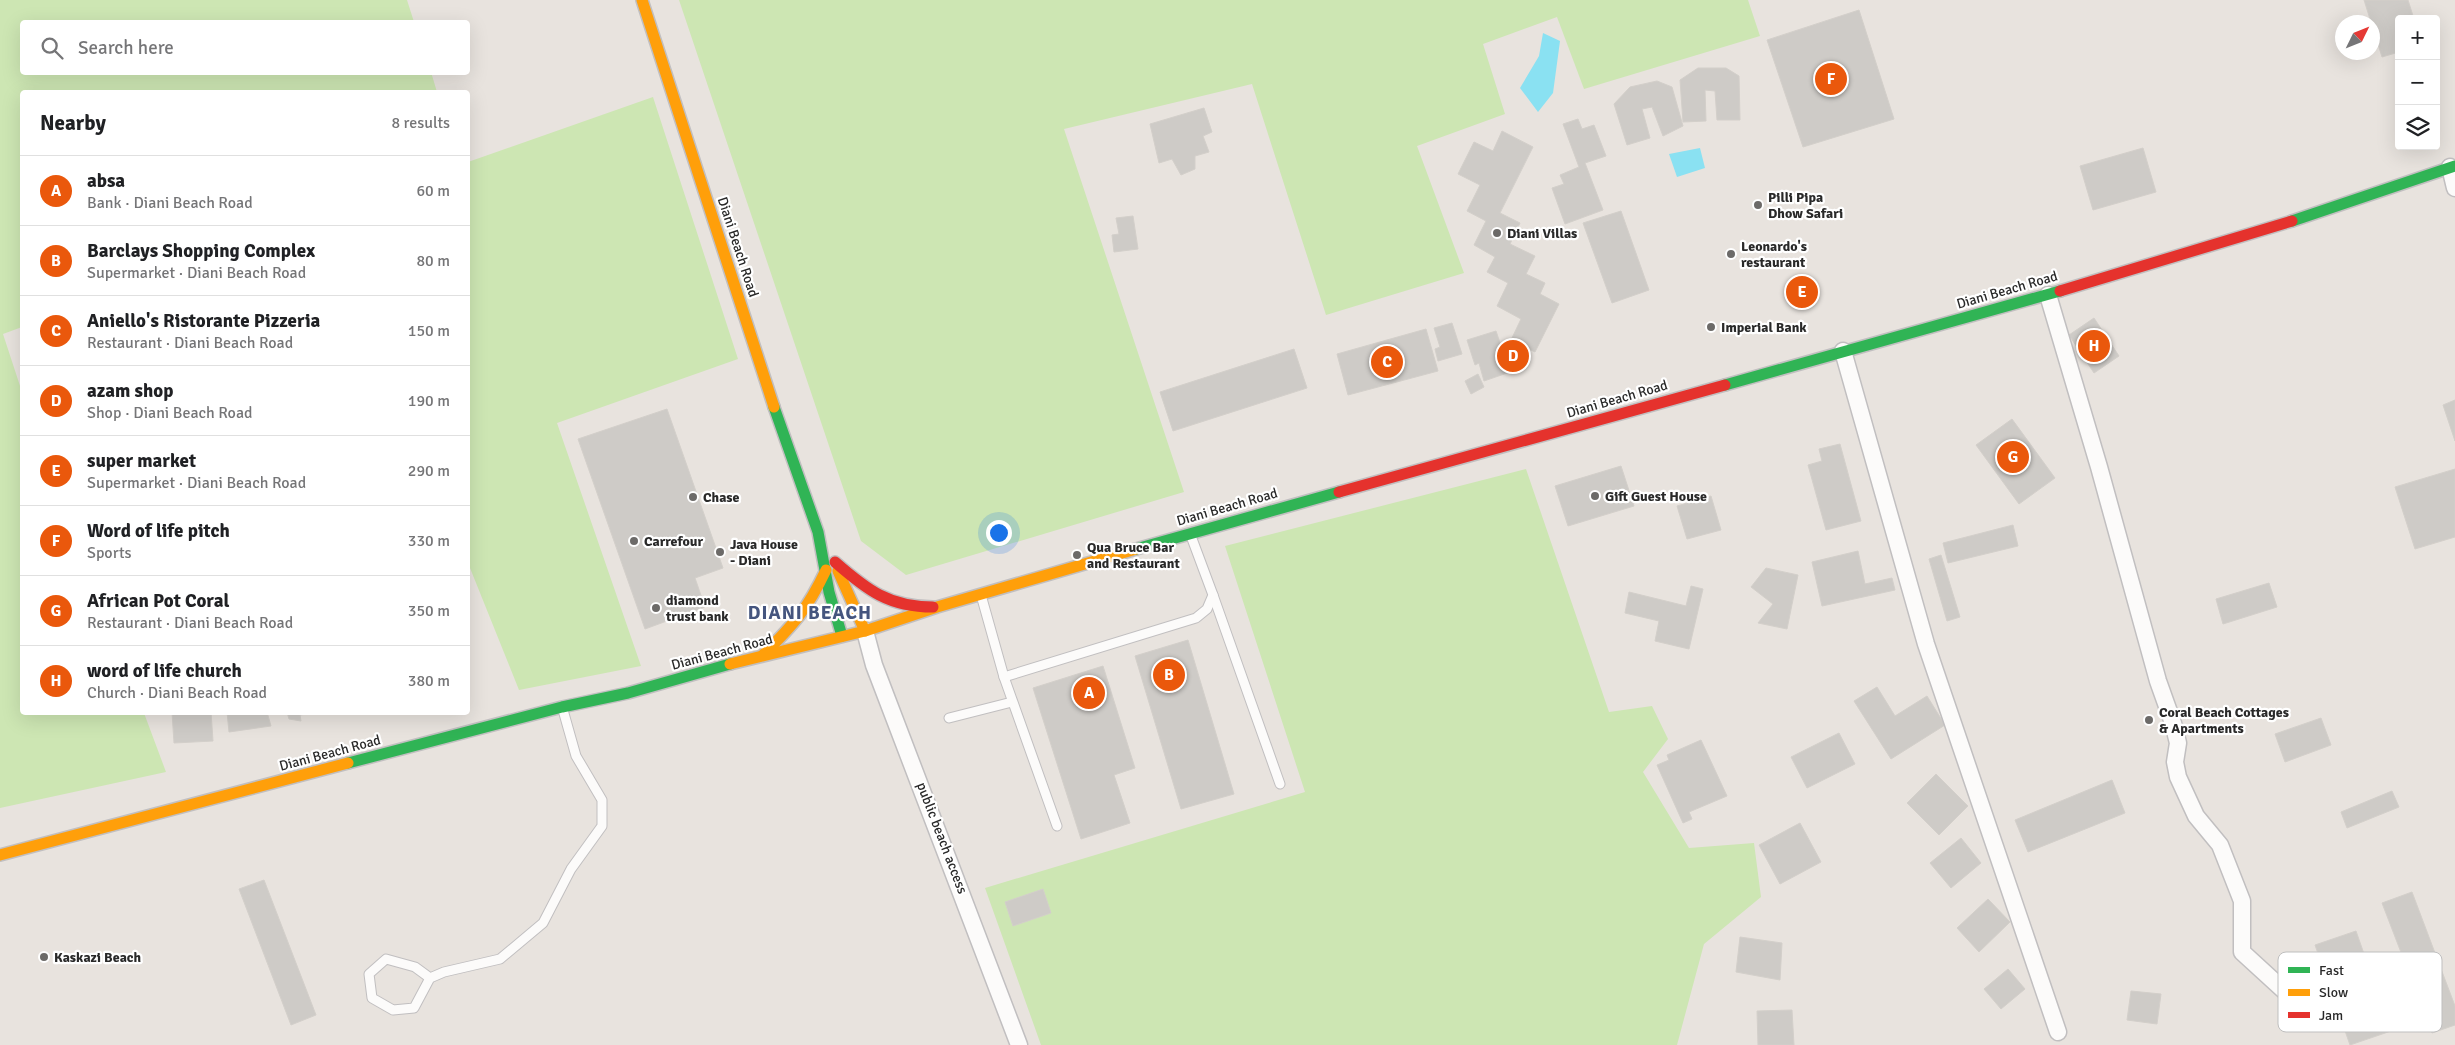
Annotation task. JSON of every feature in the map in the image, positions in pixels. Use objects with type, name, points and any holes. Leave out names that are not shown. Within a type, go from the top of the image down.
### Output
[{"type":"main road","name":"Diani Beach Road","points":[[642,0],[768,391],[830,566]]},
{"type":"main road","name":"Diani Beach Road","points":[[0,855],[562,707],[628,693],[763,655],[865,631],[937,607],[1190,533],[2048,295],[2260,232],[2453,166]]},
{"type":"main road","points":[[830,566],[877,597],[912,608],[937,607]]},
{"type":"main road","points":[[830,566],[865,631]]},
{"type":"main road","points":[[830,566],[829,592],[842,636]]},
{"type":"main road","points":[[763,655],[812,600],[830,566]]},
{"type":"street","points":[[2453,166],[2455,188]]},
{"type":"street","points":[[2048,295],[2099,467],[2158,681],[2173,723],[2178,743],[2175,762],[2178,777],[2196,816],[2220,845],[2242,901],[2242,952],[2278,985]]},
{"type":"street","points":[[1843,351],[1926,644],[2058,1032]]},
{"type":"street","name":"public beach access","points":[[865,631],[874,664],[1020,1045]]},
{"type":"street","points":[[842,636],[874,664]]},
{"type":"lane","points":[[1190,533],[1280,784]]},
{"type":"lane","points":[[980,595],[1012,702],[1057,826]]},
{"type":"lane","points":[[1004,677],[1196,618],[1207,609],[1213,595]]},
{"type":"lane","points":[[949,718],[1012,702]]},
{"type":"lane","points":[[430,978],[415,967],[386,959],[369,974],[372,998],[392,1010],[414,1008],[430,978],[444,972],[500,959],[543,922],[571,869],[602,826],[602,800],[576,756],[562,707]]},
{"type":"green space","points":[[0,0],[407,0],[413,20],[20,20],[20,75],[432,75],[436,90],[20,90],[20,328],[3,334],[20,386],[20,715],[145,715],[166,772],[0,808]]},
{"type":"green space","points":[[679,0],[1748,0],[1760,36],[1584,89],[1557,17],[1483,44],[1505,114],[1417,146],[1464,273],[1326,315],[1252,84],[1064,129],[1184,492],[906,575],[861,541]]},
{"type":"green space","points":[[653,97],[738,359],[557,423],[641,666],[519,690],[470,568],[470,161]]},
{"type":"green space","points":[[1526,469],[1609,712],[1652,706],[1668,739],[1643,772],[1689,848],[1754,843],[1761,897],[1704,944],[1677,1045],[1041,1045],[985,888],[1305,792],[1225,546]]},
{"type":"water","points":[[1543,33],[1560,41],[1553,93],[1538,112],[1520,88],[1539,56]]},
{"type":"water","points":[[1700,148],[1705,168],[1677,177],[1669,154]]},
{"type":"building","points":[[2364,0],[2408,0],[2413,15],[2395,15],[2395,53],[2382,57],[2380,51],[2380,15],[2369,15]]},
{"type":"building","points":[[1859,10],[1894,119],[1803,147],[1767,40]]},
{"type":"building","points":[[1698,68],[1726,68],[1739,76],[1740,120],[1717,120],[1715,91],[1705,90],[1706,121],[1683,122],[1680,80]]},
{"type":"building","points":[[1657,81],[1672,87],[1683,126],[1663,136],[1652,107],[1642,109],[1650,138],[1627,145],[1614,104],[1630,87]]},
{"type":"building","points":[[1204,108],[1212,132],[1203,136],[1209,152],[1195,156],[1195,169],[1181,175],[1172,159],[1159,163],[1150,124]]},
{"type":"building","points":[[1578,119],[1582,129],[1594,125],[1606,156],[1585,163],[1603,210],[1565,224],[1552,188],[1564,184],[1560,175],[1579,167],[1563,124]]},
{"type":"building","name":"Diani Villas","points":[[1502,131],[1533,147],[1500,213],[1520,223],[1510,244],[1535,256],[1526,274],[1545,283],[1540,294],[1559,304],[1535,352],[1511,340],[1521,319],[1497,306],[1508,283],[1487,272],[1495,257],[1474,245],[1486,221],[1467,211],[1480,185],[1458,174],[1474,142],[1493,151]]},
{"type":"building","points":[[2143,148],[2156,192],[2093,210],[2080,166]]},
{"type":"building","points":[[1621,211],[1649,290],[1612,303],[1583,223]]},
{"type":"building","points":[[1133,216],[1138,249],[1114,252],[1112,235],[1119,234],[1116,218]]},
{"type":"building","points":[[2094,318],[2119,356],[2094,373],[2069,335]]},
{"type":"building","points":[[1452,323],[1462,354],[1438,361],[1435,349],[1440,347],[1434,328]]},
{"type":"building","points":[[1426,329],[1438,371],[1348,395],[1337,354]]},
{"type":"building","points":[[1496,331],[1510,372],[1484,381],[1479,363],[1475,365],[1467,340]]},
{"type":"building","points":[[1294,349],[1307,388],[1173,431],[1160,392]]},
{"type":"building","points":[[1478,374],[1484,387],[1471,394],[1465,381]]},
{"type":"building","points":[[2455,400],[2455,441],[2443,405]]},
{"type":"building","points":[[667,409],[723,568],[695,578],[705,607],[645,629],[578,439]]},
{"type":"building","points":[[2012,419],[2055,478],[2019,504],[1976,445]]},
{"type":"building","points":[[1840,444],[1861,521],[1826,530],[1808,465],[1822,461],[1819,449]]},
{"type":"building","name":"Gift Guest House","points":[[1621,466],[1634,506],[1568,526],[1555,486]]},
{"type":"building","points":[[2455,469],[2455,537],[2415,549],[2395,487]]},
{"type":"building","points":[[1711,496],[1721,530],[1687,539],[1677,506]]},
{"type":"building","points":[[2013,525],[2018,546],[1948,563],[1943,543]]},
{"type":"building","points":[[1858,551],[1865,584],[1892,578],[1895,590],[1822,606],[1812,562]]},
{"type":"building","points":[[1941,555],[1960,617],[1947,621],[1929,559]]},
{"type":"building","points":[[1766,568],[1798,575],[1787,629],[1758,623],[1773,604],[1751,587]]},
{"type":"building","points":[[2269,583],[2277,607],[2223,624],[2216,599]]},
{"type":"building","points":[[1691,586],[1703,589],[1689,649],[1655,641],[1659,621],[1625,613],[1629,592],[1686,606]]},
{"type":"building","points":[[1188,640],[1234,794],[1181,809],[1135,656]]},
{"type":"building","points":[[1103,666],[1135,768],[1114,775],[1130,823],[1081,839],[1033,688]]},
{"type":"building","points":[[1877,687],[1895,716],[1927,696],[1945,725],[1891,759],[1854,701]]},
{"type":"building","points":[[172,715],[211,715],[213,741],[174,743]]},
{"type":"building","points":[[227,715],[268,715],[271,726],[229,732]]},
{"type":"building","points":[[288,715],[300,715],[301,721],[289,719]]},
{"type":"building","points":[[2321,718],[2331,745],[2285,762],[2275,734]]},
{"type":"building","points":[[1839,733],[1855,764],[1807,788],[1791,757]]},
{"type":"building","points":[[1701,740],[1727,796],[1689,812],[1692,819],[1683,823],[1657,765],[1669,760],[1667,755]]},
{"type":"building","points":[[1936,774],[1968,806],[1939,835],[1907,803]]},
{"type":"building","points":[[2112,780],[2125,813],[2028,852],[2015,820]]},
{"type":"building","points":[[2392,791],[2399,807],[2347,828],[2341,812]]},
{"type":"building","points":[[1800,823],[1821,862],[1780,884],[1759,845]]},
{"type":"building","points":[[1961,838],[1981,863],[1951,888],[1930,863]]},
{"type":"building","points":[[264,880],[316,1015],[291,1025],[239,889]]},
{"type":"building","points":[[1043,889],[1051,913],[1013,926],[1005,902]]},
{"type":"building","points":[[2412,892],[2435,952],[2401,952],[2382,903]]},
{"type":"building","points":[[1988,899],[2010,922],[1979,952],[1957,928]]},
{"type":"building","points":[[2356,931],[2363,952],[2317,952],[2315,945]]},
{"type":"building","points":[[1740,937],[1782,943],[1780,980],[1736,972]]},
{"type":"building","points":[[2008,969],[2025,989],[2001,1009],[1984,989]]},
{"type":"building","points":[[2442,972],[2455,1006],[2455,1025],[2442,1030]]},
{"type":"building","points":[[2131,991],[2161,994],[2157,1024],[2127,1020]]},
{"type":"building","points":[[1792,1010],[1794,1045],[1758,1045],[1757,1011]]},
{"type":"building","points":[[2345,1032],[2388,1032],[2350,1045]]},
{"type":"traffic: fast","points":[[2292,221],[2455,166]]},
{"type":"traffic: fast","points":[[1725,385],[2060,291]]},
{"type":"traffic: fast","points":[[774,407],[818,532],[829,592],[842,636]]},
{"type":"traffic: fast","points":[[1136,549],[1339,492]]},
{"type":"traffic: fast","points":[[348,763],[562,707],[628,693],[730,664]]},
{"type":"traffic: slow","points":[[642,0],[774,407]]},
{"type":"traffic: slow","points":[[730,664],[865,631],[937,607],[1136,549]]},
{"type":"traffic: slow","points":[[763,655],[799,616],[826,570]]},
{"type":"traffic: slow","points":[[838,571],[865,631]]},
{"type":"traffic: slow","points":[[0,855],[348,763]]},
{"type":"traffic: jam","points":[[2060,291],[2292,221]]},
{"type":"traffic: jam","points":[[1339,492],[1725,385]]},
{"type":"traffic: jam","points":[[835,562],[868,589],[880,595],[904,604],[933,607]]},
{"type":"place","name":"Word of life pitch","points":[[1831,79]]},
{"type":"place","name":"Pilli Pipa Dhow Safari","points":[[1758,205]]},
{"type":"place","name":"Diani Villas","points":[[1497,233]]},
{"type":"place","name":"Leonardo's restaurant","points":[[1731,254]]},
{"type":"place","name":"super market","points":[[1802,292]]},
{"type":"place","name":"Imperial Bank","points":[[1711,327]]},
{"type":"place","name":"word of life church","points":[[2094,346]]},
{"type":"place","name":"azam shop","points":[[1513,356]]},
{"type":"place","name":"Aniello's Ristorante Pizzeria","points":[[1387,362]]},
{"type":"place","name":"African Pot Coral","points":[[2013,457]]},
{"type":"place","name":"Gift Guest House","points":[[1595,496]]},
{"type":"place","name":"Chase","points":[[693,497]]},
{"type":"place","name":"Carrefour","points":[[634,541]]},
{"type":"place","name":"Java House - Diani","points":[[720,552]]},
{"type":"place","name":"Qua Bruce Bar and Restaurant","points":[[1077,555]]},
{"type":"place","name":"diamond trust bank","points":[[656,608]]},
{"type":"place","name":"Barclays Shopping Complex","points":[[1169,675]]},
{"type":"place","name":"absa","points":[[1089,693]]},
{"type":"place","name":"Coral Beach Cottages & Apartments","points":[[2149,720]]},
{"type":"place","name":"Kaskazi Beach","points":[[44,957]]},
{"type":"district","name":"DIANI BEACH","points":[[810,613]]}]
